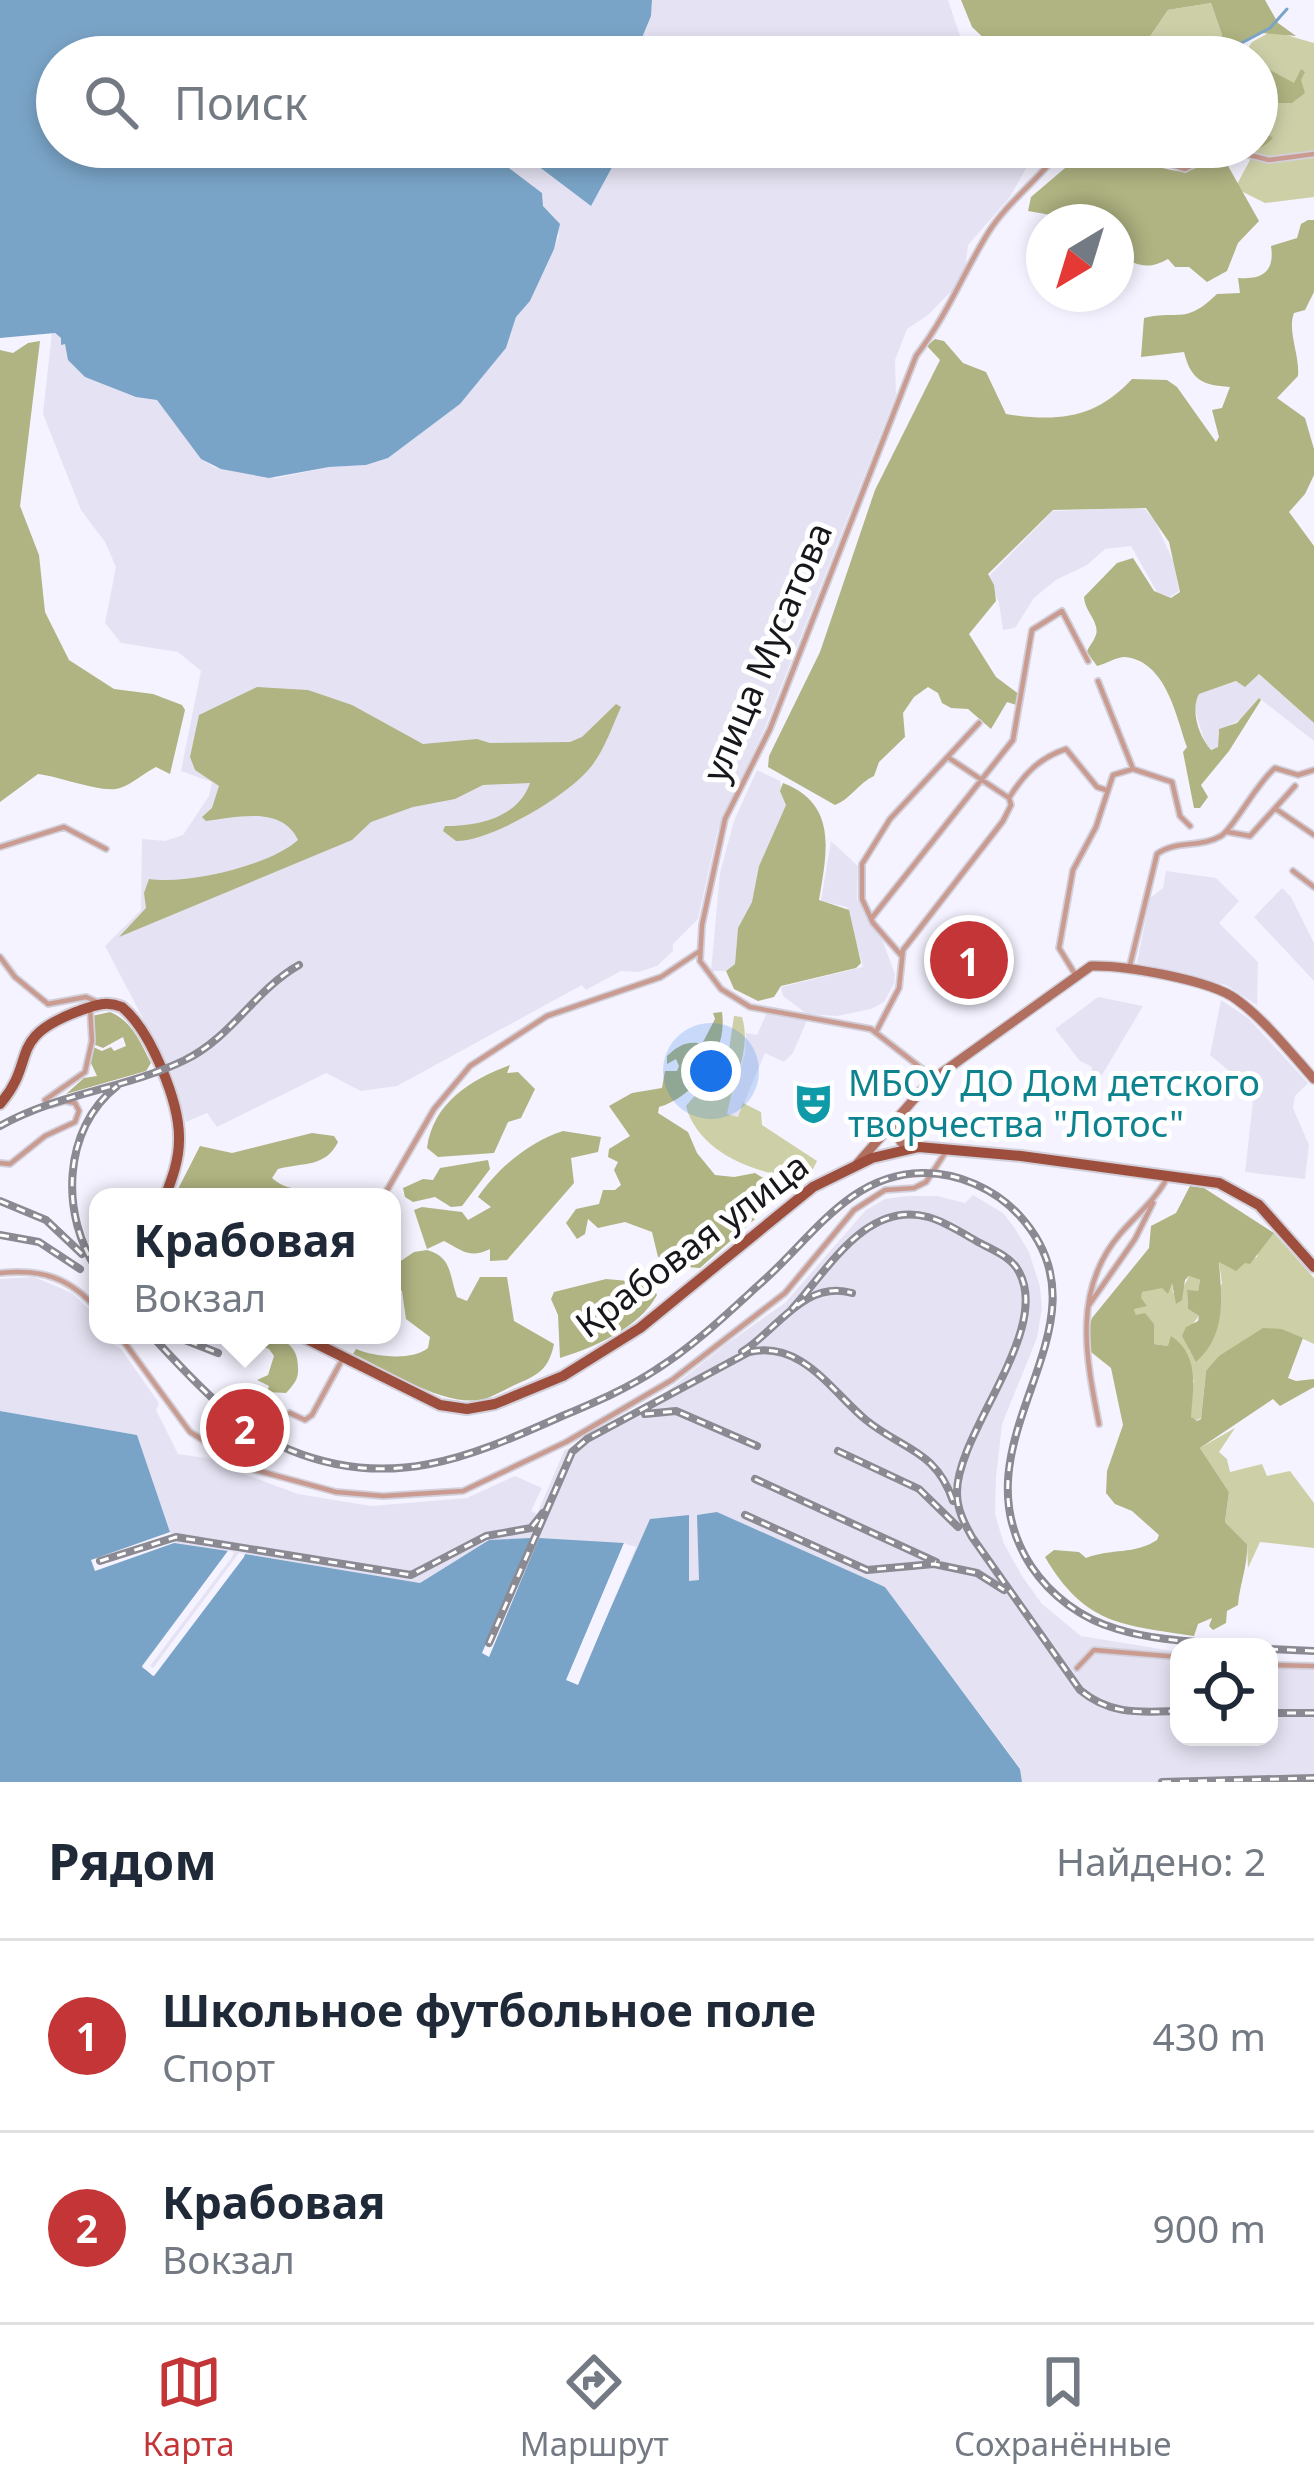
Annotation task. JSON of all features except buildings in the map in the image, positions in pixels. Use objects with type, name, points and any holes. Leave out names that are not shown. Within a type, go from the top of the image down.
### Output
[{"type":"main road","points":[[856,1165],[934,1078],[1076,974],[1096,966],[1227,993],[1314,1079]]},
{"type":"main road","points":[[0,1104],[34,1035],[94,1006],[116,1004],[129,1012],[148,1042],[173,1100],[179,1147],[168,1188]]},
{"type":"main road","points":[[892,1120],[901,1142],[910,1148]]},
{"type":"main road","name":"Крабовая улица","points":[[316,1344],[440,1405],[467,1409],[511,1398],[582,1366],[640,1328],[797,1198],[856,1165],[910,1148],[948,1147],[1219,1183],[1264,1210],[1314,1267]]},
{"type":"street","points":[[1278,159],[1314,154]]},
{"type":"street","name":"улица Мусатова","points":[[700,951],[725,819],[770,729],[916,356],[946,315],[992,228],[1047,168]]},
{"type":"street","points":[[871,919],[1013,740],[1032,630],[1062,611],[1088,661]]},
{"type":"street","points":[[1098,681],[1133,769]]},
{"type":"street","points":[[901,955],[871,919],[860,891],[862,864],[901,806],[979,723]]},
{"type":"street","points":[[1009,798],[1030,769],[1063,749],[1096,787],[1106,790]]},
{"type":"street","points":[[876,1032],[899,988],[901,955],[1012,805],[1009,798],[949,758]]},
{"type":"street","points":[[1130,970],[1142,902],[1157,854],[1166,848],[1199,844],[1227,831],[1255,788],[1275,768],[1298,775],[1314,770]]},
{"type":"street","points":[[1076,974],[1059,948],[1062,918],[1073,869],[1096,827],[1116,772],[1133,769],[1172,782],[1180,816],[1190,826]]},
{"type":"street","points":[[1227,831],[1250,836],[1294,787]]},
{"type":"street","points":[[1276,809],[1314,835]]},
{"type":"street","points":[[0,847],[64,827],[106,849]]},
{"type":"street","points":[[1293,872],[1314,887]]},
{"type":"street","points":[[388,1188],[434,1109],[470,1066],[547,1016],[661,977],[700,951],[704,968],[740,1004],[876,1032],[934,1078]]},
{"type":"street","points":[[0,956],[48,1004],[86,997],[94,1006],[85,1072],[45,1100],[51,1106],[75,1103],[76,1122],[45,1136],[10,1164],[0,1163]]},
{"type":"street","points":[[126,1344],[190,1432],[248,1468],[336,1492],[383,1496],[463,1491],[566,1442],[672,1380],[784,1293],[860,1205],[885,1190],[926,1182],[948,1147]]},
{"type":"street","points":[[1099,1424],[1088,1365],[1086,1310],[1102,1256],[1168,1176]]},
{"type":"street","points":[[1086,1310],[1147,1220],[1152,1200]]},
{"type":"street","points":[[0,1273],[47,1273],[89,1301]]},
{"type":"street","points":[[290,1413],[305,1420],[312,1415],[343,1358]]},
{"type":"street","points":[[1077,1668],[1094,1650],[1170,1657]]},
{"type":"street","points":[[1278,1665],[1314,1666]]},
{"type":"shaded area","points":[[652,0],[948,0],[960,36],[643,36]]},
{"type":"shaded area","points":[[509,168],[541,168],[591,205],[611,168],[1026,168],[1010,197],[968,245],[964,278],[907,329],[895,360],[896,395],[764,730],[718,829],[698,919],[673,944],[673,951],[657,966],[621,971],[586,990],[582,985],[397,1086],[361,1091],[326,1073],[217,1127],[207,1113],[186,1122],[172,1074],[105,946],[141,910],[142,839],[165,841],[183,835],[209,796],[212,782],[181,771],[201,671],[178,652],[121,643],[105,623],[116,567],[105,542],[81,510],[43,414],[52,332],[61,338],[85,377],[157,400],[201,459],[214,467],[276,478],[366,465],[388,458],[460,404],[506,348],[516,317],[530,301],[559,236],[558,223],[543,206],[542,193]]},
{"type":"shaded area","points":[[1145,509],[1155,521],[1174,563],[1179,591],[1170,597],[1157,592],[1131,546],[1105,549],[1087,565],[1056,580],[1034,598],[1015,628],[1003,630],[988,577],[1053,511]]},
{"type":"shaded area","points":[[1259,674],[1314,723],[1314,741],[1259,698],[1241,719],[1218,732],[1218,748],[1207,749],[1194,707],[1199,694]]},
{"type":"shaded area","points":[[757,770],[780,781],[786,805],[738,929],[735,964],[726,971],[711,971],[720,873],[734,821]]},
{"type":"shaded area","points":[[831,841],[858,866],[857,899],[880,934],[895,974],[884,1002],[837,1016],[807,1014],[783,996],[781,987],[863,967],[847,907],[821,901]]},
{"type":"shaded area","points":[[1166,871],[1216,878],[1239,901],[1219,923],[1258,962],[1257,1005],[1226,985],[1137,963],[1150,898],[1163,888]]},
{"type":"shaded area","points":[[1282,888],[1314,943],[1314,981],[1254,917]]},
{"type":"shaded area","points":[[1098,997],[1143,1006],[1092,1092],[1088,1089],[1092,1067],[1080,1061],[1055,1029]]},
{"type":"shaded area","points":[[1221,1000],[1248,1018],[1308,1083],[1295,1096],[1293,1108],[1309,1145],[1305,1179],[1245,1172],[1254,1092],[1210,1055]]},
{"type":"shaded area","points":[[767,1012],[807,1020],[784,1062],[765,1053],[738,1117],[726,1114],[745,1054],[746,1033],[757,1035]]},
{"type":"shaded area","points":[[973,1195],[1003,1213],[1029,1252],[1040,1287],[1037,1338],[1002,1424],[996,1477],[995,1514],[1004,1544],[1022,1576],[1042,1604],[1081,1636],[1170,1651],[1170,1746],[1278,1746],[1278,1661],[1314,1663],[1314,1782],[1022,1782],[1020,1768],[885,1587],[717,1512],[700,1580],[578,1685],[489,1540],[420,1583],[245,1554],[154,1676],[142,1667],[174,1543],[137,1435],[0,1411],[0,1279],[34,1277],[72,1293],[89,1309],[89,1344],[113,1344],[121,1349],[159,1403],[156,1410],[178,1454],[227,1461],[241,1473],[298,1494],[371,1506],[467,1498],[515,1476],[542,1488],[531,1511],[537,1514],[564,1451],[656,1400],[785,1303],[866,1210],[885,1199],[937,1196],[965,1203]]},
{"type":"green space","points":[[961,0],[1265,0],[1278,23],[1296,36],[1222,36],[1211,3],[1168,10],[1150,36],[982,36],[972,27]]},
{"type":"green space","points":[[1211,3],[1222,36],[1150,36],[1168,10]]},
{"type":"green space","points":[[1272,31],[1314,43],[1314,197],[1265,203],[1235,188],[1246,168],[1278,168],[1278,96],[1286,82],[1278,77],[1278,36],[1263,36]]},
{"type":"green space","points":[[1301,69],[1305,93],[1292,103],[1278,103],[1278,74],[1294,83]]},
{"type":"green space","points":[[1065,168],[1229,168],[1259,221],[1238,243],[1227,271],[1207,282],[1189,267],[1175,267],[1168,259],[1155,265],[1134,262],[1134,204],[1030,204],[1031,197]]},
{"type":"green space","points":[[1314,220],[1314,292],[1305,310],[1294,313],[1292,320],[1298,376],[1277,398],[1305,418],[1314,449],[1314,475],[1289,512],[1314,546],[1314,723],[1259,674],[1245,687],[1236,681],[1199,694],[1197,723],[1211,750],[1218,747],[1219,729],[1237,723],[1261,700],[1201,785],[1208,797],[1200,808],[1194,808],[1183,752],[1187,747],[1160,679],[1139,661],[1125,657],[1097,666],[1087,652],[1097,632],[1084,597],[1117,563],[1133,558],[1154,591],[1171,598],[1180,592],[1169,542],[1146,508],[1053,510],[988,574],[996,601],[969,634],[996,677],[1020,695],[1020,706],[1007,702],[991,729],[968,709],[942,703],[928,687],[903,713],[905,737],[879,762],[874,776],[835,805],[768,767],[769,756],[820,652],[875,490],[940,360],[927,346],[935,339],[944,341],[963,363],[986,372],[1006,414],[1042,418],[1075,414],[1104,402],[1132,379],[1167,380],[1216,442],[1212,410],[1222,408],[1230,387],[1199,379],[1184,352],[1141,357],[1144,318],[1189,313],[1217,294],[1240,293],[1238,278],[1265,272],[1271,246],[1297,238],[1301,224]]},
{"type":"green space","points":[[40,341],[20,506],[39,555],[45,612],[69,660],[114,689],[153,694],[185,710],[170,774],[156,767],[112,789],[38,774],[0,802],[0,350],[13,353]]},
{"type":"green space","points":[[257,687],[308,690],[352,705],[423,744],[477,739],[570,742],[582,737],[616,704],[621,707],[604,747],[579,779],[528,815],[489,834],[456,841],[443,831],[445,826],[483,822],[507,812],[530,783],[483,785],[455,799],[371,822],[352,840],[119,937],[146,908],[149,879],[227,872],[268,858],[298,840],[291,829],[271,818],[206,821],[202,817],[212,808],[219,786],[195,770],[190,757],[199,715]]},
{"type":"green space","points":[[783,783],[801,792],[821,817],[826,847],[819,900],[849,910],[861,963],[781,986],[774,997],[758,1001],[734,989],[726,971],[735,964],[738,928],[786,805],[780,791]]},
{"type":"green space","points":[[110,1012],[130,1027],[151,1063],[146,1071],[66,1094],[84,1078],[97,1076],[90,1061],[93,1047],[114,1051],[126,1046],[123,1037],[103,1048],[93,1044],[92,1016]]},
{"type":"green space","points":[[722,1012],[720,1042],[707,1070],[685,1093],[659,1107],[658,1113],[688,1132],[715,1175],[755,1173],[782,1195],[700,1268],[686,1267],[680,1259],[658,1257],[652,1232],[625,1222],[598,1228],[588,1219],[585,1234],[577,1239],[566,1223],[576,1209],[599,1204],[603,1190],[621,1185],[614,1170],[618,1162],[608,1157],[609,1149],[630,1136],[609,1106],[632,1093],[662,1088],[665,1071],[677,1071],[679,1066],[676,1059],[667,1064],[667,1056],[683,1045],[702,1044],[715,1019],[713,1013]]},
{"type":"green space","points":[[734,1016],[742,1017],[745,1041],[727,1114],[738,1117],[743,1103],[761,1112],[762,1125],[817,1161],[808,1179],[735,1160],[704,1138],[693,1123],[686,1106],[728,1057]]},
{"type":"green space","points":[[510,1065],[507,1073],[518,1072],[535,1089],[521,1118],[508,1122],[494,1153],[438,1157],[427,1148],[437,1118],[456,1095]]},
{"type":"green space","points":[[563,1131],[601,1137],[598,1152],[571,1158],[574,1183],[507,1260],[490,1261],[490,1249],[472,1254],[444,1241],[427,1249],[414,1210],[462,1212],[468,1220],[491,1207],[478,1197],[505,1166]]},
{"type":"green space","points":[[312,1133],[334,1136],[338,1142],[320,1160],[278,1169],[272,1178],[294,1188],[179,1188],[200,1146],[232,1153]]},
{"type":"green space","points":[[488,1160],[490,1169],[462,1206],[451,1207],[435,1197],[413,1202],[405,1197],[403,1188],[433,1180],[440,1168]]},
{"type":"green space","points":[[1190,1186],[1204,1188],[1274,1233],[1250,1264],[1236,1271],[1219,1262],[1217,1329],[1196,1362],[1182,1336],[1186,1327],[1198,1321],[1199,1316],[1188,1309],[1187,1290],[1198,1291],[1200,1280],[1189,1276],[1185,1280],[1182,1300],[1176,1304],[1172,1283],[1168,1294],[1162,1288],[1142,1292],[1147,1306],[1134,1309],[1154,1324],[1154,1344],[1168,1346],[1171,1336],[1187,1353],[1193,1373],[1191,1417],[1201,1419],[1206,1371],[1219,1356],[1263,1328],[1282,1329],[1303,1338],[1288,1378],[1314,1379],[1314,1387],[1280,1406],[1273,1399],[1200,1448],[1229,1492],[1225,1522],[1247,1544],[1247,1552],[1238,1605],[1227,1611],[1226,1623],[1213,1630],[1209,1626],[1212,1618],[1198,1624],[1194,1636],[1126,1624],[1091,1609],[1045,1557],[1054,1550],[1079,1552],[1086,1558],[1131,1550],[1148,1545],[1159,1535],[1106,1493],[1107,1471],[1123,1425],[1111,1368],[1091,1352],[1088,1331],[1092,1318],[1149,1248],[1151,1226],[1176,1213]]},
{"type":"green space","points":[[1274,1233],[1314,1278],[1314,1344],[1282,1329],[1206,1371],[1201,1418],[1195,1421],[1190,1390],[1194,1381],[1168,1346],[1154,1344],[1154,1324],[1134,1309],[1142,1292],[1172,1283],[1173,1293],[1182,1290],[1189,1276],[1200,1280],[1198,1291],[1187,1291],[1188,1309],[1199,1316],[1191,1326],[1189,1352],[1222,1283],[1219,1262],[1257,1257]]},
{"type":"green space","points":[[427,1250],[445,1262],[457,1297],[467,1301],[480,1277],[507,1277],[514,1321],[554,1344],[543,1369],[485,1399],[470,1401],[435,1393],[353,1354],[356,1349],[403,1356],[428,1348],[430,1337],[406,1319],[401,1290],[401,1261]]},
{"type":"green space","points":[[606,1279],[651,1283],[657,1295],[628,1327],[560,1358],[558,1315],[551,1299],[554,1292]]},
{"type":"green space","points":[[254,1344],[288,1344],[296,1355],[298,1371],[286,1393],[267,1392],[269,1386],[257,1380],[268,1375],[274,1356]]},
{"type":"green space","points":[[1235,1428],[1219,1452],[1227,1459],[1230,1472],[1262,1464],[1267,1476],[1290,1471],[1314,1503],[1314,1548],[1260,1542],[1248,1568],[1247,1544],[1225,1522],[1229,1492],[1200,1448]]},
{"type":"water","points":[[0,0],[652,0],[643,36],[36,36],[36,168],[509,168],[542,193],[543,206],[560,224],[554,249],[530,301],[516,317],[506,348],[460,404],[388,458],[269,478],[221,469],[201,459],[157,400],[85,377],[68,360],[65,344],[61,345],[55,333],[0,338]]},
{"type":"water","points":[[541,168],[612,168],[591,206]]},
{"type":"water","points":[[0,1411],[137,1435],[170,1532],[91,1560],[95,1571],[174,1543],[228,1551],[142,1666],[153,1676],[245,1554],[420,1583],[489,1540],[531,1538],[482,1653],[489,1657],[539,1538],[624,1543],[567,1679],[577,1684],[650,1519],[689,1515],[689,1581],[699,1580],[697,1515],[717,1512],[885,1587],[1020,1769],[1022,1782],[0,1782]]},
{"type":"pier","points":[[624,1543],[636,1547],[578,1685],[566,1680]]},
{"type":"pier","points":[[228,1551],[234,1552],[232,1557],[150,1666],[153,1668],[239,1553],[245,1554],[154,1676],[142,1667]]},
{"type":"waterway","points":[[1255,36],[1270,28],[1287,9]]},
{"type":"railway","points":[[0,1126],[45,1106],[185,1060],[216,1039],[299,965]]},
{"type":"railway","points":[[89,1254],[73,1200],[77,1149],[85,1125],[117,1086]]},
{"type":"railway","points":[[159,1344],[232,1414],[290,1450],[361,1468],[428,1464],[526,1432],[646,1376],[685,1350],[833,1212],[873,1184],[922,1173],[962,1179],[987,1190],[1019,1215],[1046,1257],[1053,1299],[1046,1342],[1009,1473],[1011,1519],[1031,1566],[1068,1605],[1092,1619],[1170,1639]]},
{"type":"railway","points":[[0,1201],[46,1220],[82,1254]]},
{"type":"railway","points":[[792,1309],[850,1242],[867,1228],[906,1214],[941,1222],[1016,1267],[1025,1291],[1024,1318],[961,1468],[958,1505],[972,1537],[1080,1690],[1115,1708],[1170,1711]]},
{"type":"railway","points":[[0,1235],[39,1242],[80,1269]]},
{"type":"railway","points":[[742,1352],[806,1300],[820,1293],[852,1293]]},
{"type":"railway","points":[[195,1344],[218,1353]]},
{"type":"railway","points":[[489,1643],[572,1452],[587,1439],[749,1352],[785,1354],[815,1371],[866,1420],[928,1461],[953,1501]]},
{"type":"railway","points":[[645,1414],[676,1411],[757,1446]]},
{"type":"railway","points":[[838,1451],[919,1489],[958,1527]]},
{"type":"railway","points":[[755,1479],[936,1562]]},
{"type":"railway","points":[[100,1561],[176,1537],[411,1575],[486,1536],[531,1528],[543,1513]]},
{"type":"railway","points":[[745,1515],[867,1570],[934,1564],[977,1573],[1004,1590]]},
{"type":"railway","points":[[1278,1649],[1314,1651]]},
{"type":"railway","points":[[1278,1713],[1314,1713]]},
{"type":"railway","points":[[1162,1782],[1314,1778]]},
{"type":"place","name":"Школьное футбольное поле","points":[[969,960]]},
{"type":"place","name":"МБОУ ДО Дом детского творчества \"Лотос\"","points":[[814,1104]]},
{"type":"place","name":"Крабовая","points":[[245,1428]]}]
